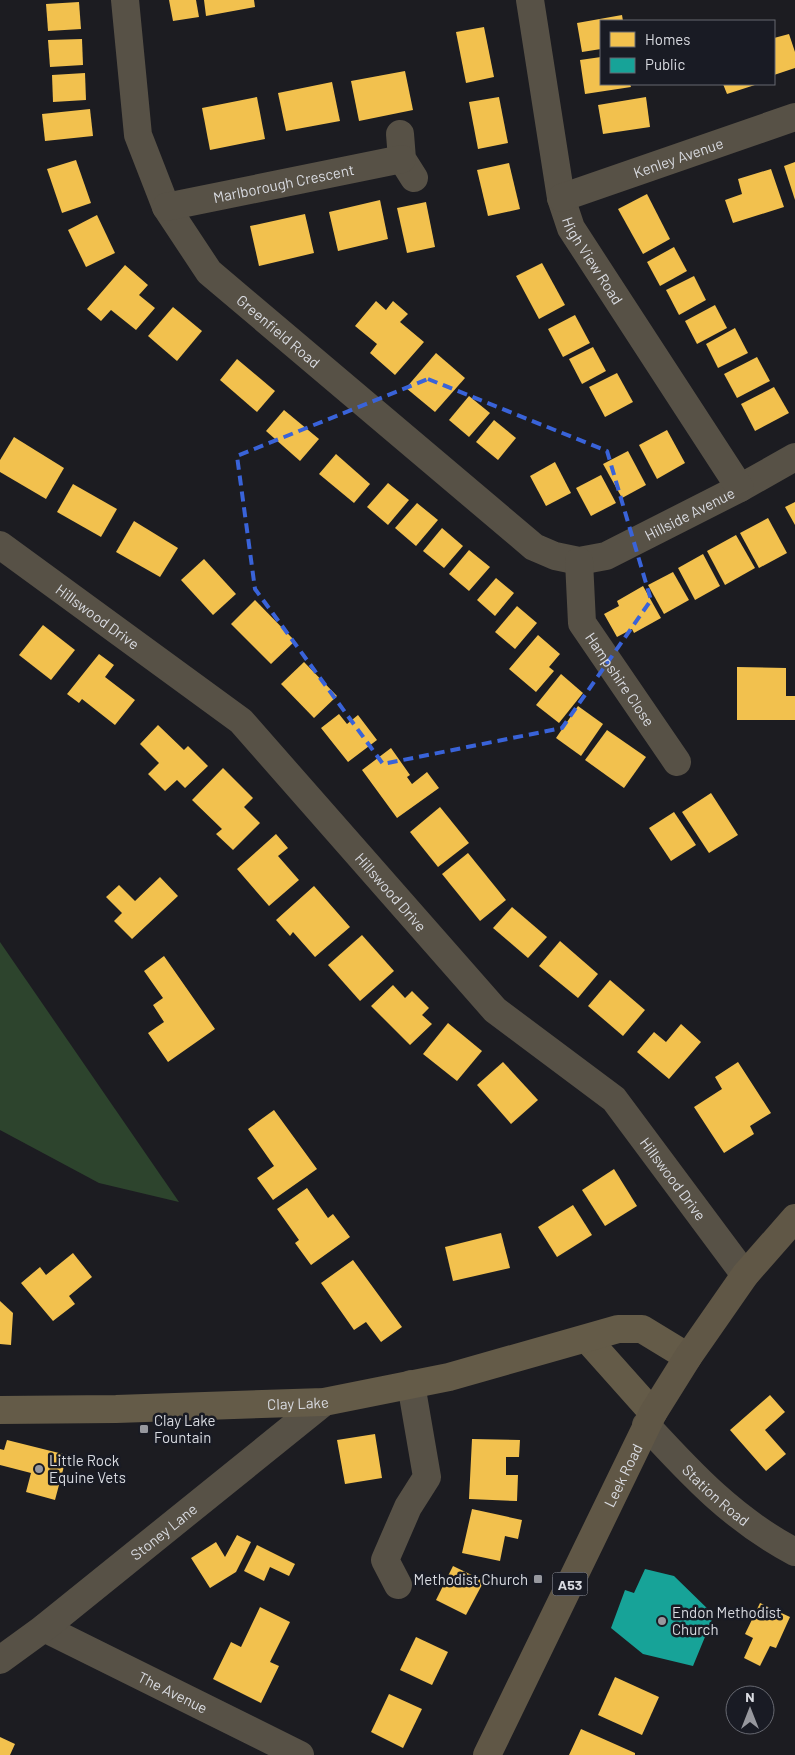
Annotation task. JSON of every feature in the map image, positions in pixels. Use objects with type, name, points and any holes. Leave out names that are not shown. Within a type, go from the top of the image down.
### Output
[{"type":"highway","name":"Leek Road","points":[[487,1755],[649,1419],[688,1358],[745,1276],[795,1218]]},
{"type":"main road","name":"Clay Lake","points":[[0,1410],[116,1409],[324,1402],[449,1376],[618,1329],[642,1329],[688,1358]]},
{"type":"main road","points":[[587,1339],[649,1419]]},
{"type":"street","name":"Greenfield Road","points":[[125,0],[138,135],[166,207],[209,272],[534,547],[555,556],[579,561]]},
{"type":"street","name":"High View Road","points":[[530,0],[561,198],[571,228],[740,488]]},
{"type":"street","name":"Kenley Avenue","points":[[561,198],[795,117]]},
{"type":"street","name":"Marlborough Crescent","points":[[166,207],[405,157]]},
{"type":"street","name":"Hillside Avenue","points":[[579,561],[606,556],[740,488],[795,457]]},
{"type":"street","name":"Hillswood Drive","points":[[0,545],[241,721],[495,1010],[614,1099],[745,1276]]},
{"type":"street","name":"Hampshire Close","points":[[579,561],[582,623],[677,762]]},
{"type":"street","points":[[398,1585],[385,1560],[408,1507],[427,1477],[411,1384]]},
{"type":"street","name":"Stoney Lane","points":[[0,1660],[44,1628],[324,1402]]},
{"type":"street","name":"Station Road","points":[[649,1419],[707,1490],[771,1539],[795,1552]]},
{"type":"street","name":"The Avenue","points":[[44,1628],[300,1755]]},
{"type":"highlighted area","points":[[428,379],[607,451],[651,600],[562,728],[383,764],[255,589],[237,456]]},
{"type":"green space","points":[[0,942],[179,1202],[99,1183],[0,1130]]},
{"type":"building: Homes","points":[[169,0],[196,0],[199,17],[173,21]]},
{"type":"building: Homes","points":[[204,0],[254,0],[255,7],[206,16]]},
{"type":"building: Homes","points":[[79,2],[81,29],[48,31],[46,4]]},
{"type":"building: Homes","points":[[622,15],[623,20],[600,20],[600,49],[582,52],[577,23]]},
{"type":"building: Homes","points":[[484,27],[494,77],[466,83],[456,32]]},
{"type":"building: Homes","points":[[789,34],[795,52],[795,68],[775,75],[775,38]]},
{"type":"building: Homes","points":[[82,39],[83,65],[50,67],[48,40]]},
{"type":"building: Homes","points":[[600,57],[600,85],[630,85],[631,87],[585,94],[580,60]]},
{"type":"building: Homes","points":[[405,71],[413,110],[359,121],[351,81]]},
{"type":"building: Homes","points":[[85,73],[86,100],[53,102],[52,75]]},
{"type":"building: Homes","points":[[332,82],[340,121],[286,131],[278,93]]},
{"type":"building: Homes","points":[[723,85],[755,85],[727,94]]},
{"type":"building: Homes","points":[[257,97],[265,139],[210,150],[202,108]]},
{"type":"building: Homes","points":[[499,97],[508,143],[478,149],[469,102]]},
{"type":"building: Homes","points":[[646,97],[650,127],[603,134],[598,105]]},
{"type":"building: Homes","points":[[90,109],[93,136],[45,141],[42,114]]},
{"type":"building: Homes","points":[[76,160],[91,203],[62,213],[47,169]]},
{"type":"building: Homes","points":[[795,162],[795,200],[784,166]]},
{"type":"building: Homes","points":[[509,163],[520,209],[488,216],[477,170]]},
{"type":"building: Homes","points":[[771,169],[784,207],[733,223],[725,200],[742,194],[738,179]]},
{"type":"building: Homes","points":[[647,194],[670,239],[643,254],[618,209]]},
{"type":"building: Homes","points":[[380,200],[388,239],[338,251],[329,212]]},
{"type":"building: Homes","points":[[426,202],[435,247],[407,253],[397,208]]},
{"type":"building: Homes","points":[[305,214],[314,253],[259,266],[250,226]]},
{"type":"building: Homes","points":[[97,215],[115,253],[86,267],[68,230]]},
{"type":"building: Homes","points":[[674,247],[687,271],[660,286],[647,262]]},
{"type":"building: Homes","points":[[542,263],[565,305],[539,319],[516,276]]},
{"type":"building: Homes","points":[[125,265],[148,285],[139,295],[155,308],[136,330],[111,310],[101,321],[87,309]]},
{"type":"building: Homes","points":[[694,276],[706,300],[679,315],[666,290]]},
{"type":"building: Homes","points":[[376,301],[386,310],[393,301],[408,314],[400,322],[424,342],[395,375],[370,353],[377,344],[355,326]]},
{"type":"building: Homes","points":[[715,305],[727,328],[697,344],[685,321]]},
{"type":"building: Homes","points":[[173,307],[202,331],[177,361],[148,336]]},
{"type":"building: Homes","points":[[575,315],[590,343],[563,357],[548,329]]},
{"type":"building: Homes","points":[[735,328],[748,353],[718,368],[706,344]]},
{"type":"building: Homes","points":[[593,347],[606,371],[582,384],[569,359]]},
{"type":"building: Homes","points":[[436,353],[465,378],[435,412],[406,388]]},
{"type":"building: Homes","points":[[757,357],[770,381],[737,398],[724,374]]},
{"type":"building: Homes","points":[[237,359],[275,391],[257,412],[220,380]]},
{"type":"building: Homes","points":[[617,373],[633,402],[605,417],[589,387]]},
{"type":"building: Homes","points":[[774,387],[789,413],[755,431],[741,404]]},
{"type":"building: Homes","points":[[469,396],[490,413],[469,437],[449,420]]},
{"type":"building: Homes","points":[[284,410],[319,439],[300,461],[266,431]]},
{"type":"building: Homes","points":[[494,420],[516,438],[498,460],[476,442]]},
{"type":"building: Homes","points":[[667,430],[685,463],[657,479],[639,445]]},
{"type":"building: Homes","points":[[14,437],[64,468],[46,499],[0,472],[0,460]]},
{"type":"building: Homes","points":[[628,451],[646,485],[622,498],[603,464]]},
{"type":"building: Homes","points":[[336,454],[370,484],[354,503],[319,474]]},
{"type":"building: Homes","points":[[555,462],[571,493],[546,506],[530,476]]},
{"type":"building: Homes","points":[[601,475],[616,503],[591,516],[576,488]]},
{"type":"building: Homes","points":[[388,483],[409,500],[388,525],[367,507]]},
{"type":"building: Homes","points":[[73,484],[117,509],[101,537],[57,512]]},
{"type":"building: Homes","points":[[795,502],[795,525],[785,507]]},
{"type":"building: Homes","points":[[417,503],[438,520],[416,546],[395,528]]},
{"type":"building: Homes","points":[[768,518],[787,553],[759,568],[740,533]]},
{"type":"building: Homes","points":[[134,521],[178,548],[160,577],[116,552]]},
{"type":"building: Homes","points":[[442,528],[463,546],[444,568],[423,551]]},
{"type":"building: Homes","points":[[736,535],[755,568],[725,585],[707,551]]},
{"type":"building: Homes","points":[[469,550],[490,567],[469,591],[449,574]]},
{"type":"building: Homes","points":[[703,554],[720,586],[695,600],[678,568]]},
{"type":"building: Homes","points":[[204,559],[236,594],[213,615],[181,580]]},
{"type":"building: Homes","points":[[673,572],[689,600],[664,614],[648,585]]},
{"type":"building: Homes","points":[[496,578],[514,593],[495,616],[477,600]]},
{"type":"building: Homes","points":[[643,586],[661,618],[634,633],[632,629],[617,637],[604,614],[619,606],[617,601]]},
{"type":"building: Homes","points":[[255,600],[295,641],[271,664],[231,624]]},
{"type":"building: Homes","points":[[517,606],[537,623],[515,649],[495,632]]},
{"type":"building: Homes","points":[[43,625],[75,650],[51,680],[19,655]]},
{"type":"building: Homes","points":[[538,635],[560,654],[549,667],[554,671],[536,692],[509,669]]},
{"type":"building: Homes","points":[[99,654],[114,665],[105,677],[135,700],[115,725],[82,699],[79,703],[67,694]]},
{"type":"building: Homes","points":[[304,662],[337,696],[314,718],[281,684]]},
{"type":"building: Homes","points":[[737,667],[786,668],[786,696],[795,696],[795,720],[737,720]]},
{"type":"building: Homes","points":[[561,674],[583,693],[559,723],[536,705]]},
{"type":"building: Homes","points":[[578,706],[603,724],[581,756],[556,738]]},
{"type":"building: Homes","points":[[339,714],[347,724],[358,715],[377,740],[348,762],[321,728]]},
{"type":"building: Homes","points":[[158,725],[184,750],[188,746],[208,766],[185,788],[177,780],[165,791],[148,774],[159,763],[140,744]]},
{"type":"building: Homes","points":[[607,730],[646,757],[624,788],[585,760]]},
{"type":"building: Homes","points":[[391,748],[410,775],[407,777],[412,784],[427,772],[439,788],[397,818],[362,770]]},
{"type":"building: Homes","points":[[223,768],[253,798],[244,807],[260,823],[233,850],[216,834],[222,829],[192,800]]},
{"type":"building: Homes","points":[[711,793],[738,835],[709,853],[682,812]]},
{"type":"building: Homes","points":[[440,807],[469,843],[438,867],[410,832]]},
{"type":"building: Homes","points":[[674,812],[696,845],[671,861],[649,828]]},
{"type":"building: Homes","points":[[276,834],[288,848],[278,856],[299,880],[269,906],[237,869]]},
{"type":"building: Homes","points":[[468,853],[506,900],[480,921],[442,874]]},
{"type":"building: Homes","points":[[160,877],[178,896],[132,939],[114,921],[122,913],[106,897],[119,885],[135,901]]},
{"type":"building: Homes","points":[[314,886],[350,927],[315,957],[293,932],[290,936],[276,920]]},
{"type":"building: Homes","points":[[512,907],[547,937],[528,958],[493,928]]},
{"type":"building: Homes","points":[[362,935],[394,971],[360,1001],[328,965]]},
{"type":"building: Homes","points":[[560,941],[598,974],[578,998],[539,966]]},
{"type":"building: Homes","points":[[164,956],[215,1029],[168,1062],[148,1033],[164,1022],[153,1005],[163,998],[144,971]]},
{"type":"building: Homes","points":[[610,980],[645,1010],[623,1036],[588,1006]]},
{"type":"building: Homes","points":[[393,985],[405,998],[412,991],[429,1008],[422,1015],[432,1024],[410,1045],[371,1006]]},
{"type":"building: Homes","points":[[448,1023],[482,1051],[457,1081],[423,1054]]},
{"type":"building: Homes","points":[[681,1024],[701,1042],[669,1079],[637,1052],[654,1032],[666,1042]]},
{"type":"building: Homes","points":[[503,1062],[538,1100],[511,1124],[477,1085]]},
{"type":"building: Homes","points":[[738,1062],[771,1113],[750,1126],[754,1134],[724,1153],[694,1107],[722,1089],[715,1077]]},
{"type":"building: Homes","points":[[274,1110],[317,1169],[273,1200],[257,1178],[274,1166],[248,1129]]},
{"type":"building: Homes","points":[[614,1169],[637,1206],[605,1226],[582,1190]]},
{"type":"building: Homes","points":[[307,1188],[328,1218],[333,1214],[350,1237],[311,1265],[295,1243],[299,1240],[277,1209]]},
{"type":"building: Homes","points":[[573,1205],[592,1235],[557,1257],[538,1227]]},
{"type":"building: Homes","points":[[501,1233],[510,1268],[453,1281],[445,1247]]},
{"type":"building: Homes","points":[[73,1253],[92,1277],[69,1296],[75,1304],[53,1321],[21,1283],[40,1267],[46,1275]]},
{"type":"building: Homes","points":[[353,1260],[402,1327],[381,1342],[366,1322],[354,1330],[321,1283]]},
{"type":"building: Homes","points":[[0,1301],[13,1313],[11,1345],[0,1344]]},
{"type":"building: Homes","points":[[770,1395],[785,1412],[765,1430],[786,1454],[766,1471],[730,1430]]},
{"type":"building: Homes","points":[[375,1434],[382,1478],[345,1484],[337,1440]]},
{"type":"building: Homes","points":[[472,1439],[520,1440],[519,1457],[506,1457],[506,1475],[518,1475],[517,1501],[469,1499]]},
{"type":"building: Homes","name":"Little Rock Equine Vets","points":[[7,1440],[67,1455],[55,1500],[26,1492],[31,1473],[0,1465],[0,1449],[4,1450]]},
{"type":"building: Homes","points":[[472,1509],[522,1520],[518,1539],[505,1536],[500,1561],[462,1553]]},
{"type":"building: Homes","points":[[237,1535],[251,1542],[236,1572],[210,1588],[191,1558],[216,1542],[225,1557]]},
{"type":"building: Homes","points":[[257,1545],[295,1564],[289,1576],[270,1567],[264,1581],[244,1571]]},
{"type":"building: Homes","points":[[453,1566],[484,1581],[466,1615],[436,1600]]},
{"type":"building: Homes","points":[[760,1603],[790,1617],[776,1648],[770,1646],[760,1666],[744,1658],[753,1638],[745,1634]]},
{"type":"building: Homes","points":[[260,1607],[290,1622],[270,1662],[279,1666],[261,1703],[213,1679],[231,1642],[241,1647]]},
{"type":"building: Homes","points":[[416,1637],[448,1652],[432,1685],[400,1670]]},
{"type":"building: Homes","points":[[615,1677],[659,1697],[642,1735],[598,1715]]},
{"type":"building: Homes","points":[[389,1694],[422,1709],[403,1748],[371,1732]]},
{"type":"building: Homes","points":[[581,1729],[635,1753],[635,1755],[569,1755]]},
{"type":"building: Homes","points":[[0,1737],[15,1744],[10,1755],[0,1755]]},
{"type":"building: Public","name":"Endon Methodist Church","points":[[645,1569],[674,1576],[714,1615],[693,1666],[643,1654],[611,1628],[625,1590],[634,1593]]},
{"type":"place","name":"Clay Lake Fountain","points":[[144,1429]]},
{"type":"place","name":"Little Rock Equine Vets","points":[[39,1469]]},
{"type":"place","name":"Methodist Church","points":[[538,1579]]},
{"type":"place","name":"Endon Methodist Church","points":[[662,1621]]}]
